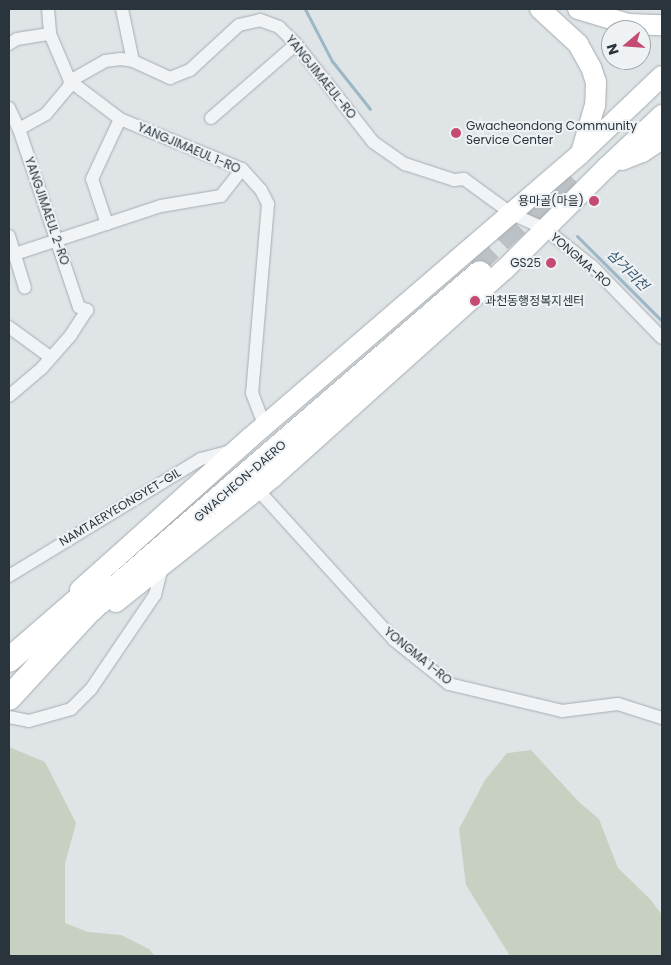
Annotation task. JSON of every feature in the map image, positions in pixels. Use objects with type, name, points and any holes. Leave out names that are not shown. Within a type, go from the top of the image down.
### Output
[{"type":"highway","name":"GWACHEON-DAERO","points":[[9,660],[476,269],[90,610],[9,699]]},
{"type":"main road","points":[[540,9],[578,44],[591,66],[596,82],[596,105],[580,154]]},
{"type":"main road","points":[[578,9],[616,20]]},
{"type":"main road","points":[[640,20],[648,17],[658,9]]},
{"type":"main road","points":[[9,652],[237,450],[512,214],[580,154],[662,76]]},
{"type":"main road","points":[[9,699],[125,594],[258,490],[484,288],[606,167],[662,115]]},
{"type":"main road","points":[[606,167],[642,152],[662,139]]},
{"type":"street","name":"YANGJIMAEUL 1-RO","points":[[48,9],[50,34],[70,81],[120,119],[242,169],[261,190],[268,204],[252,393],[263,421],[257,433]]},
{"type":"street","points":[[122,9],[133,61]]},
{"type":"street","name":"YANGJIMAEUL-RO","points":[[70,81],[105,61],[133,61],[170,78],[190,70],[239,26],[260,20],[279,27],[296,44],[373,142],[406,164],[454,180],[464,179],[512,214]]},
{"type":"street","points":[[9,44],[17,39],[50,34]]},
{"type":"street","points":[[211,118],[296,44]]},
{"type":"street","points":[[19,129],[46,114],[69,87],[70,81]]},
{"type":"street","name":"YANGJIMAEUL 2-RO","points":[[9,108],[19,129],[79,307],[87,310],[71,335],[50,358]]},
{"type":"street","points":[[107,224],[92,178],[120,119]]},
{"type":"street","points":[[15,254],[161,206],[221,196],[242,169]]},
{"type":"street","name":"YONGMA-RO","points":[[512,214],[544,228],[592,266],[662,338]]},
{"type":"street","points":[[9,236],[25,288]]},
{"type":"street","points":[[9,327],[50,358],[42,368],[9,396]]},
{"type":"street","name":"NAMTAERYEONGYET-GIL","points":[[9,576],[201,459],[231,449],[237,450]]},
{"type":"street","name":"YONGMA 1-RO","points":[[258,490],[394,640],[448,684],[562,711],[618,704],[662,718]]},
{"type":"street","points":[[9,717],[29,721],[71,709],[91,689],[155,595],[162,566]]},
{"type":"green space","points":[[9,747],[45,762],[76,823],[65,864],[65,923],[88,932],[121,935],[149,949],[155,956],[9,956]]},
{"type":"green space","points":[[531,750],[579,802],[599,819],[618,868],[650,899],[662,915],[662,956],[510,956],[466,885],[459,829],[485,780],[507,753]]},
{"type":"waterway","name":"삼거리천","points":[[305,9],[332,61],[370,109]]},
{"type":"waterway","name":"삼거리천","points":[[577,236],[662,321]]},
{"type":"tunnel","points":[[473,265],[579,167]]},
{"type":"place","name":"Gwacheondong Community Service Center","points":[[456,133]]},
{"type":"place","name":"용마골(마을)","points":[[594,201]]},
{"type":"place","name":"GS25","points":[[551,263]]},
{"type":"place","name":"과천동행정복지센터","points":[[475,301]]}]
